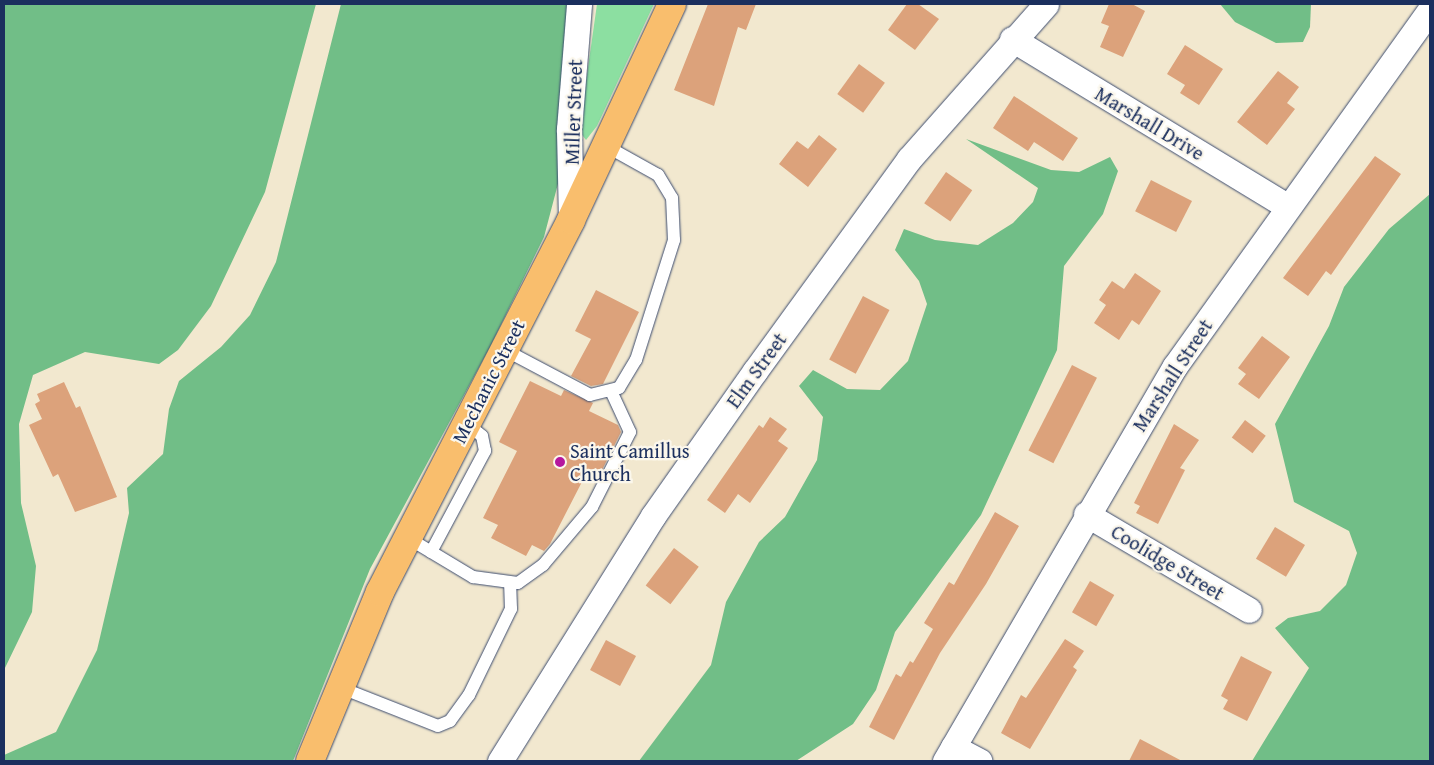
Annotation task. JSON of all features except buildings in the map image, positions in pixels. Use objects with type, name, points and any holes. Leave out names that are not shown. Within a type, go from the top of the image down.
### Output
[{"type":"main road","name":"Mechanic Street","points":[[310,761],[339,687],[408,538],[571,220],[672,4]]},
{"type":"street","name":"Miller Street","points":[[571,220],[569,130],[579,4]]},
{"type":"street","name":"Elm Street","points":[[500,761],[648,524],[750,379],[909,159],[1012,39],[1046,4]]},
{"type":"street","name":"Marshall Street","points":[[949,754],[1086,514],[1175,366],[1287,206],[1430,10]]},
{"type":"street","name":"Marshall Drive","points":[[1012,39],[1287,206]]},
{"type":"street","name":"Coolidge Street","points":[[1086,514],[1249,610]]},
{"type":"street","points":[[949,754],[979,761]]},
{"type":"lane","points":[[504,350],[590,395],[612,393],[636,360],[674,240],[672,198],[658,175],[606,146]]},
{"type":"lane","points":[[408,538],[473,577],[510,584],[518,583],[543,566],[592,507],[630,432],[612,393]]},
{"type":"lane","points":[[431,552],[485,451],[482,436],[467,424]]},
{"type":"lane","points":[[339,687],[438,726],[450,721],[469,695],[511,609],[510,584]]},
{"type":"green space","points":[[4,4],[316,4],[265,192],[211,306],[178,350],[159,364],[85,352],[33,375],[19,424],[21,503],[36,566],[32,612],[4,670]]},
{"type":"green space","points":[[341,4],[569,4],[560,176],[544,237],[490,347],[370,569],[293,761],[4,761],[4,755],[56,732],[97,650],[129,513],[127,488],[163,454],[169,409],[179,381],[221,347],[250,315],[276,262]]},
{"type":"green space","points":[[597,4],[654,4],[597,126],[586,140],[579,131]]},
{"type":"green space","points":[[1220,4],[1311,4],[1310,27],[1303,42],[1276,43],[1235,22]]},
{"type":"green space","points":[[966,139],[1051,170],[1079,172],[1110,157],[1118,171],[1103,214],[1064,266],[1057,350],[981,515],[895,632],[876,690],[853,724],[796,761],[639,761],[711,665],[726,602],[759,542],[785,517],[817,460],[823,417],[799,386],[813,370],[847,389],[880,390],[908,361],[927,304],[919,281],[895,250],[904,229],[935,240],[978,245],[1013,223],[1033,202],[1038,188]]},
{"type":"green space","points":[[1430,194],[1430,761],[1252,761],[1309,668],[1275,628],[1288,618],[1320,611],[1346,585],[1357,553],[1349,531],[1294,502],[1275,424],[1329,326],[1344,287],[1389,229]]},
{"type":"place","name":"Saint Camillus Church","points":[[560,462]]}]
